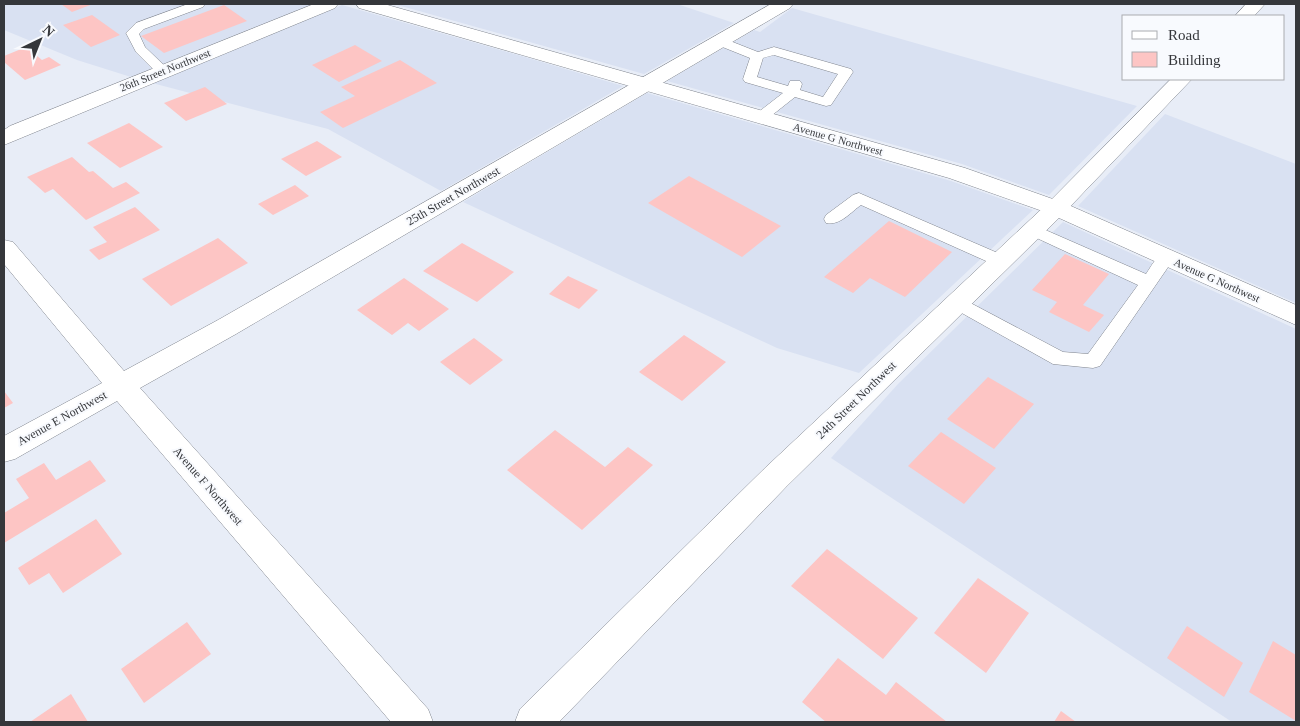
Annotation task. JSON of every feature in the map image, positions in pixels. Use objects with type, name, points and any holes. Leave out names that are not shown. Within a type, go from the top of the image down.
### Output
[{"type":"street","name":"26th Street Northwest","points":[[4,140],[18,131],[329,4]]},
{"type":"street","name":"Avenue G Northwest","points":[[365,4],[956,173],[1056,208],[1296,316]]},
{"type":"street","name":"25th Street Northwest","points":[[121,386],[784,4]]},
{"type":"street","points":[[1245,15],[1256,4]]},
{"type":"street","name":"24th Street Northwest","points":[[533,722],[768,484],[1034,230],[1181,80]]},
{"type":"street","name":"Avenue F Northwest","points":[[4,248],[121,386],[415,722]]},
{"type":"street","name":"Avenue E Northwest","points":[[4,450],[121,386]]},
{"type":"lane","points":[[162,71],[143,53],[134,40],[132,33],[140,26],[199,4]]},
{"type":"lane","points":[[720,41],[757,56],[774,51],[797,76]]},
{"type":"lane","points":[[757,56],[750,78],[797,76]]},
{"type":"lane","points":[[761,117],[797,76]]},
{"type":"lane","points":[[832,219],[859,198],[1000,261]]},
{"type":"lane","points":[[1034,230],[1149,283]]},
{"type":"lane","points":[[957,303],[1060,359],[1093,361],[1167,257]]},
{"type":"shaded area","points":[[4,4],[313,4],[131,77],[77,60],[4,30]]},
{"type":"shaded area","points":[[394,4],[677,4],[734,23],[644,74]]},
{"type":"shaded area","points":[[342,5],[623,86],[441,191],[328,129],[152,83]]},
{"type":"shaded area","points":[[792,8],[1137,106],[1049,195],[962,164],[667,81],[754,30],[760,32]]},
{"type":"shaded area","points":[[647,93],[951,181],[1033,210],[859,373],[777,348],[463,202]]},
{"type":"shaded area","points":[[1165,114],[1296,164],[1296,303],[1078,206]]},
{"type":"shaded area","points":[[1063,222],[1296,329],[1296,722],[1232,722],[831,458],[898,384]]},
{"type":"building","points":[[61,4],[93,4],[72,12]]},
{"type":"building","points":[[224,5],[247,21],[164,53],[141,36]]},
{"type":"building","points":[[92,15],[120,35],[91,47],[63,25]]},
{"type":"building","points":[[355,45],[382,61],[339,82],[312,65]]},
{"type":"building","points":[[26,47],[42,60],[49,57],[61,65],[25,80],[4,62],[4,56]]},
{"type":"building","points":[[400,60],[437,83],[343,128],[320,112],[355,96],[341,87]]},
{"type":"building","points":[[205,87],[227,104],[186,121],[164,103]]},
{"type":"building","points":[[129,123],[163,147],[120,168],[87,143]]},
{"type":"building","points":[[317,141],[342,157],[306,176],[281,159]]},
{"type":"building","points":[[72,157],[89,172],[93,171],[113,188],[126,182],[140,193],[86,220],[53,189],[45,193],[27,177]]},
{"type":"building","points":[[689,176],[781,226],[742,257],[648,203]]},
{"type":"building","points":[[295,185],[309,196],[273,215],[258,204]]},
{"type":"building","points":[[135,207],[160,230],[99,260],[89,250],[107,242],[93,227]]},
{"type":"building","points":[[889,221],[952,252],[905,297],[870,278],[853,293],[824,277]]},
{"type":"building","points":[[218,238],[248,263],[171,306],[142,279]]},
{"type":"building","points":[[462,243],[514,272],[477,302],[423,271]]},
{"type":"building","points":[[1065,254],[1109,274],[1083,305],[1104,315],[1089,332],[1049,312],[1057,302],[1032,290]]},
{"type":"building","points":[[568,276],[598,290],[579,309],[549,294]]},
{"type":"building","points":[[404,278],[449,309],[419,331],[408,323],[392,335],[357,310]]},
{"type":"building","points":[[684,335],[726,362],[682,401],[639,372]]},
{"type":"building","points":[[474,338],[503,360],[470,385],[440,362]]},
{"type":"building","points":[[988,377],[1034,404],[994,449],[947,419]]},
{"type":"building","points":[[4,391],[13,403],[4,408]]},
{"type":"building","points":[[555,430],[605,467],[628,447],[653,465],[582,530],[507,470]]},
{"type":"building","points":[[941,432],[996,468],[964,504],[908,466]]},
{"type":"building","points":[[90,460],[106,481],[4,543],[4,513],[29,498],[16,479],[44,463],[56,480]]},
{"type":"building","points":[[96,519],[122,554],[63,593],[49,573],[29,585],[18,568]]},
{"type":"building","points":[[827,549],[918,618],[883,659],[791,586]]},
{"type":"building","points":[[978,578],[1029,613],[986,673],[934,633]]},
{"type":"building","points":[[187,622],[211,654],[144,703],[121,669]]},
{"type":"building","points":[[1187,626],[1243,663],[1224,697],[1167,658]]},
{"type":"building","points":[[1273,641],[1296,655],[1296,721],[1249,692]]},
{"type":"building","points":[[838,658],[886,695],[896,682],[947,722],[826,722],[802,702]]},
{"type":"building","points":[[71,694],[88,722],[30,722]]},
{"type":"building","points":[[1061,711],[1076,722],[1054,722]]}]
